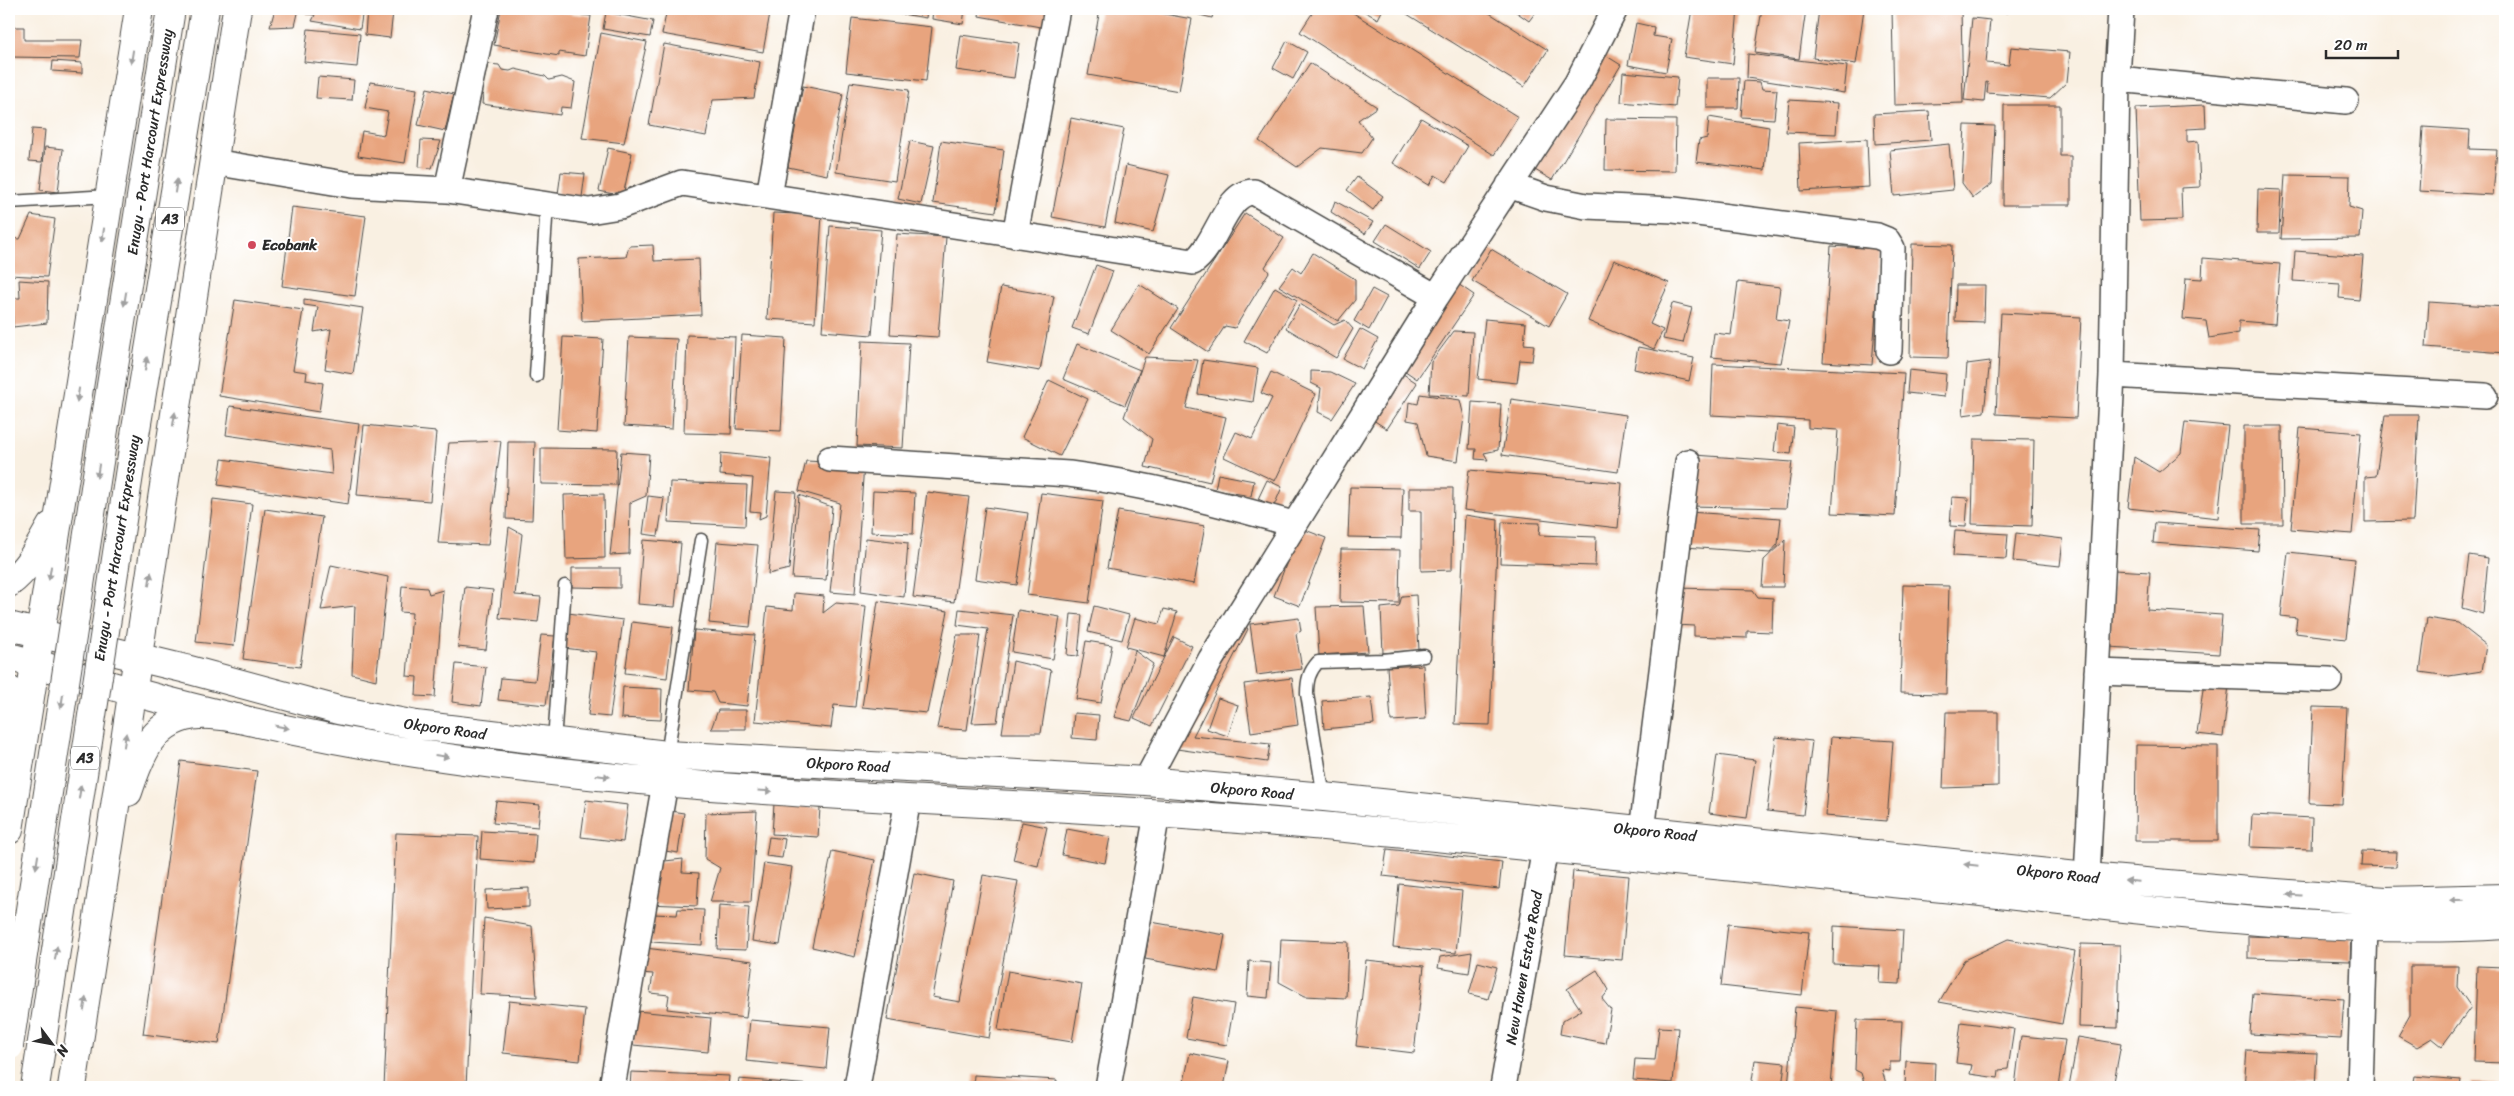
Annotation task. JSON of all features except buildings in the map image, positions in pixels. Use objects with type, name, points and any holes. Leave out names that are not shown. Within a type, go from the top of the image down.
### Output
[{"type":"main road","points":[[9,830],[139,9]]},
{"type":"main road","name":"Enugu - Port Harcourt Expressway","points":[[9,1046],[171,9]]},
{"type":"main road","name":"Enugu - Port Harcourt Expressway","points":[[35,1087],[136,429],[205,9]]},
{"type":"main road","points":[[72,1087],[237,9]]},
{"type":"main road","points":[[9,583],[21,574],[33,558],[60,509]]},
{"type":"main road","name":"Okporo Road","points":[[9,626],[138,657],[338,710],[416,725],[667,755],[1146,781],[1324,797],[2087,877],[2386,901],[2505,898]]},
{"type":"main road","name":"Okporo Road","points":[[9,657],[132,692],[325,737],[415,753],[666,783],[1344,827],[1814,874],[2244,921],[2365,928],[2505,925]]},
{"type":"main road","points":[[9,690],[12,704],[15,790]]},
{"type":"main road","points":[[107,855],[133,775],[152,736],[170,722],[198,715],[242,718]]},
{"type":"street","points":[[447,190],[486,9]]},
{"type":"street","points":[[768,196],[802,9]]},
{"type":"street","points":[[1014,235],[1057,9]]},
{"type":"street","points":[[1146,781],[1211,659],[1293,524],[1436,297],[1577,83],[1615,9]]},
{"type":"street","points":[[2087,877],[2112,375],[2117,79],[2121,9]]},
{"type":"street","points":[[2117,79],[2346,101]]},
{"type":"street","points":[[214,162],[351,185],[447,190],[588,211],[644,199],[671,185],[682,183],[1193,262],[1202,256],[1234,200],[1246,192],[1254,192],[1436,297]]},
{"type":"street","points":[[1509,185],[1546,198],[1586,206],[1674,210],[1877,236],[1887,240],[1892,248],[1890,351]]},
{"type":"street","points":[[2112,375],[2485,396]]},
{"type":"street","points":[[830,459],[1069,474],[1098,478],[1195,497],[1293,524]]},
{"type":"street","points":[[1642,831],[1688,462]]},
{"type":"street","points":[[2097,672],[2329,680]]},
{"type":"street","points":[[612,1087],[666,783]]},
{"type":"street","points":[[857,1087],[908,799]]},
{"type":"street","points":[[1108,1087],[1157,814]]},
{"type":"street","name":"New Haven Estate Road","points":[[1503,1087],[1545,848]]},
{"type":"street","points":[[2360,1087],[2365,928]]},
{"type":"lane","points":[[9,202],[110,196]]},
{"type":"lane","points":[[536,376],[547,204]]},
{"type":"lane","points":[[667,755],[701,540]]},
{"type":"lane","points":[[554,742],[565,586]]},
{"type":"lane","points":[[1324,797],[1307,694],[1307,680],[1311,670],[1318,662],[1383,660],[1424,656]]},
{"type":"place","name":"Ecobank","points":[[252,245]]}]
